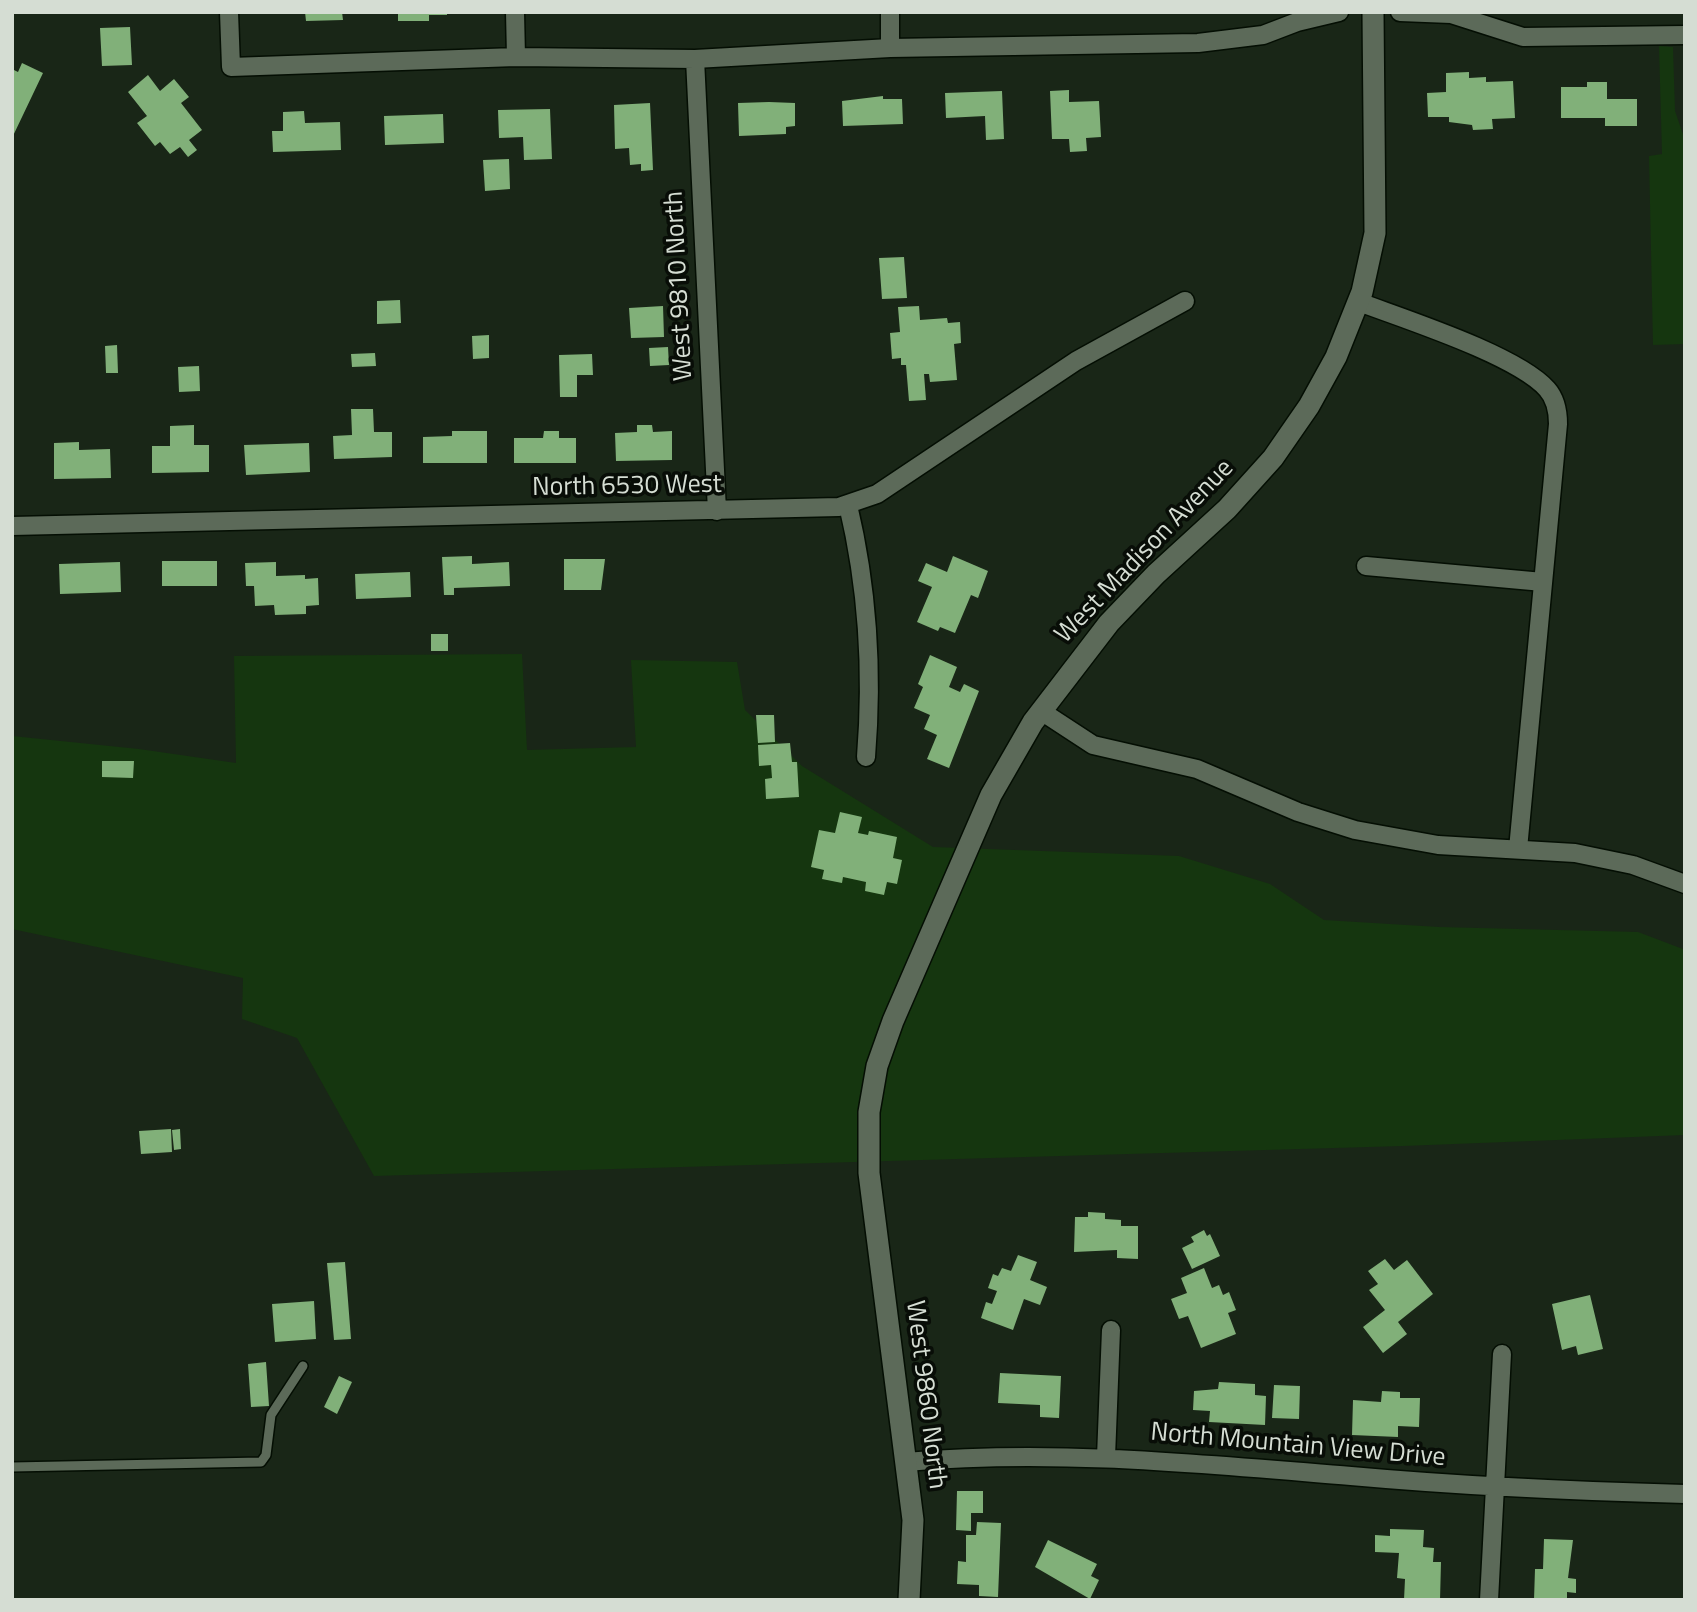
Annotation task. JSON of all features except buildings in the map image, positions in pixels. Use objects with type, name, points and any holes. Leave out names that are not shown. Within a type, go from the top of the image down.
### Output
[{"type":"street","points":[[229,12],[231,67],[516,57],[695,60],[890,48],[1198,43],[1263,35],[1297,22],[1339,12]]},
{"type":"street","points":[[515,12],[516,57]]},
{"type":"street","points":[[890,12],[890,48]]},
{"type":"street","name":"West Madison Avenue","points":[[872,1197],[867,1148],[869,1112],[884,1043],[991,795],[1041,711],[1083,653],[1116,614],[1227,509],[1273,458],[1323,382],[1359,302],[1372,251],[1377,214],[1373,12]]},
{"type":"street","points":[[1400,12],[1451,14],[1523,37],[1685,35]]},
{"type":"street","name":"West 9810 North","points":[[695,60],[717,511]]},
{"type":"street","name":"North 6530 West","points":[[12,526],[717,511],[848,505],[890,486],[1076,361],[1185,301]]},
{"type":"street","points":[[1359,302],[1473,346],[1519,370],[1548,391],[1556,406],[1558,425],[1518,849]]},
{"type":"street","points":[[848,505],[869,630],[870,694],[866,757]]},
{"type":"street","points":[[1366,566],[1543,582]]},
{"type":"street","points":[[1041,711],[1093,744],[1197,769],[1342,827],[1407,841],[1606,858],[1685,884]]},
{"type":"street","name":"West 9860 North","points":[[872,1197],[913,1520],[909,1600]]},
{"type":"street","points":[[1106,1457],[1111,1329]]},
{"type":"street","points":[[1489,1600],[1502,1354]]},
{"type":"street","name":"North Mountain View Drive","points":[[906,1462],[979,1455],[1106,1457],[1495,1488],[1685,1494]]},
{"type":"lane","points":[[12,1467],[261,1462],[266,1455],[271,1415],[303,1366]]},
{"type":"green space","points":[[1659,46],[1673,47],[1675,111],[1685,140],[1685,344],[1653,345],[1649,156],[1662,154]]},
{"type":"green space","points":[[522,654],[527,750],[636,747],[631,660],[737,662],[745,710],[802,766],[933,847],[1179,856],[1270,884],[1324,920],[1439,927],[1638,932],[1683,949],[1685,1135],[1403,1146],[374,1176],[297,1038],[242,1019],[243,978],[12,929],[12,736],[139,749],[236,763],[234,656]]}]
